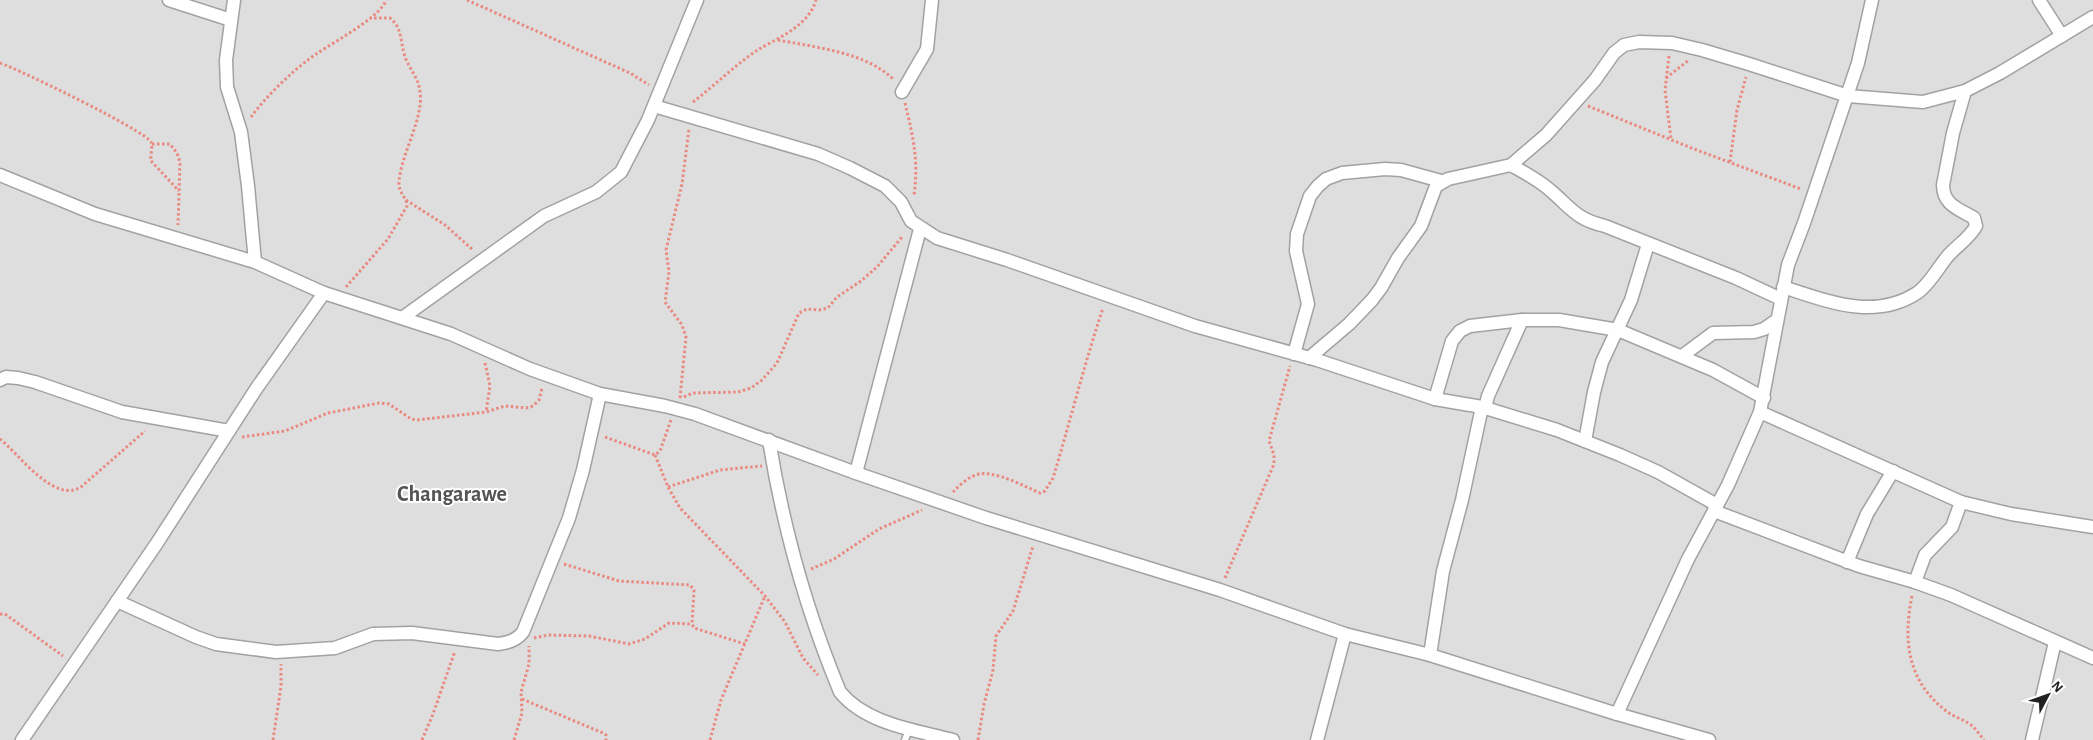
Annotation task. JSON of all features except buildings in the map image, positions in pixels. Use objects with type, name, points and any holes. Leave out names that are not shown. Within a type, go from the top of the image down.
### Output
[{"type":"street","points":[[169,0],[232,20]]},
{"type":"street","points":[[234,0],[226,60],[227,87],[241,132],[255,262]]},
{"type":"street","points":[[402,318],[544,216],[596,192],[621,172],[630,158],[654,106],[697,0]]},
{"type":"street","points":[[902,92],[926,49],[932,0]]},
{"type":"street","points":[[1617,714],[1688,559],[1751,435],[1760,412],[1788,265],[1848,96],[1858,63],[1872,0]]},
{"type":"street","points":[[2039,0],[2062,36]]},
{"type":"street","points":[[1294,354],[1308,304],[1296,251],[1297,234],[1310,196],[1318,186],[1326,179],[1342,174],[1385,169],[1401,170],[1441,181],[1511,165],[1546,136],[1595,80],[1614,53],[1624,45],[1638,42],[1672,43],[1750,64],[1848,96],[1923,102],[1966,91],[2000,73],[2093,17]]},
{"type":"street","points":[[1511,165],[1546,186],[1575,214],[1648,244],[1736,278],[1782,293],[1844,306],[1867,308],[1902,300],[1918,292],[1926,285],[1952,251],[1972,234],[1976,226],[1974,218],[1949,204],[1943,193],[1953,133],[1966,91]]},
{"type":"street","points":[[654,106],[818,154],[850,168],[885,186],[901,202],[916,225],[937,238],[1007,260],[1195,326],[1309,358],[1435,399],[1483,408],[1586,441],[1658,472],[1715,508],[1847,562],[1915,582],[1958,598],[2093,658]]},
{"type":"street","points":[[0,175],[96,214],[255,262],[324,293],[451,334],[545,374],[600,394],[676,408],[941,502],[1220,590],[1345,634],[1430,655],[1617,714],[1709,740]]},
{"type":"street","points":[[1309,358],[1349,324],[1377,294],[1420,226],[1433,189],[1441,181]]},
{"type":"street","points":[[856,473],[916,225]]},
{"type":"street","points":[[1586,441],[1594,392],[1602,362],[1631,300],[1648,244]]},
{"type":"street","points":[[22,740],[117,601],[256,389],[324,293]]},
{"type":"street","points":[[1435,399],[1452,342],[1460,331],[1470,326],[1522,320],[1559,320],[1618,330],[1713,370],[1764,398]]},
{"type":"street","points":[[1430,655],[1443,571],[1462,500],[1483,408],[1522,320]]},
{"type":"street","points":[[1682,356],[1713,333],[1754,332],[1764,329],[1777,320]]},
{"type":"street","points":[[0,380],[12,377],[35,382],[122,412],[228,434]]},
{"type":"street","points":[[117,601],[196,637],[216,644],[276,652],[335,648],[373,634],[412,633],[498,644],[509,643],[523,632],[569,518],[593,432],[600,394]]},
{"type":"street","points":[[1760,412],[1961,502],[2011,514],[2093,527]]},
{"type":"street","points":[[769,440],[780,508],[798,578],[840,692],[863,711],[907,734],[953,740]]},
{"type":"street","points":[[1847,562],[1866,514],[1893,471]]},
{"type":"street","points":[[1915,582],[1925,555],[1952,528],[1961,502]]},
{"type":"street","points":[[1317,740],[1345,634]]},
{"type":"street","points":[[2032,740],[2055,642]]},
{"type":"path","points":[[241,132],[256,111],[307,60],[370,18],[383,6],[386,0]]},
{"type":"path","points":[[467,0],[630,73],[660,92]]},
{"type":"path","points":[[778,40],[837,52],[859,60],[891,77],[902,92],[913,136],[917,173],[916,225],[904,234],[890,252],[861,281],[837,297],[828,308],[819,310],[807,309],[799,313],[777,362],[762,380],[738,392],[693,393],[686,395],[680,401],[686,337],[682,325],[665,302],[669,272],[666,256],[667,240],[682,184],[690,134],[689,129],[679,114],[756,52],[778,40],[800,24],[811,11],[816,0]]},
{"type":"path","points":[[370,18],[390,18],[398,26],[404,55],[420,90],[421,103],[400,174],[399,190],[406,199],[445,225],[483,260]]},
{"type":"path","points":[[1671,140],[1665,99],[1666,78],[1672,43]]},
{"type":"path","points":[[1666,78],[1702,50]]},
{"type":"path","points":[[0,63],[40,80],[126,125],[148,139],[152,144],[151,162],[179,191]]},
{"type":"path","points":[[1730,162],[1737,110],[1750,64]]},
{"type":"path","points":[[1576,101],[1671,140],[1813,193]]},
{"type":"path","points":[[152,144],[165,143],[174,147],[180,162],[178,238]]},
{"type":"path","points":[[337,297],[388,239],[407,206],[406,199]]},
{"type":"path","points":[[798,578],[814,567],[834,559],[879,529],[941,502],[965,481],[980,474],[994,475],[1040,492],[1047,489],[1053,478],[1085,363],[1107,296]]},
{"type":"path","points":[[482,348],[489,382],[486,412]]},
{"type":"path","points":[[1220,590],[1243,532],[1274,464],[1274,455],[1269,441],[1294,354]]},
{"type":"path","points":[[228,434],[272,434],[285,431],[328,413],[379,403],[388,404],[414,420],[437,419],[486,412],[506,406],[522,408],[533,406],[540,397],[545,374]]},
{"type":"path","points":[[655,455],[660,451],[676,408]]},
{"type":"path","points":[[0,439],[46,482],[61,490],[72,491],[81,487],[133,443],[157,419]]},
{"type":"path","points":[[593,432],[655,455],[668,487],[686,515],[765,596],[785,622],[803,658],[824,681]]},
{"type":"path","points":[[668,487],[720,470],[773,465]]},
{"type":"path","points":[[978,740],[984,704],[993,670],[996,636],[1013,611],[1036,533]]},
{"type":"path","points":[[552,560],[619,581],[690,586],[694,590],[692,624]]},
{"type":"path","points":[[1915,582],[1908,625],[1913,669],[1920,683],[1943,709],[1972,726],[1984,740]]},
{"type":"path","points":[[710,740],[721,700],[765,596]]},
{"type":"path","points":[[0,614],[5,614],[74,664]]},
{"type":"path","points":[[514,740],[522,713],[523,681],[529,664],[528,640],[548,636],[589,636],[629,644],[645,639],[669,623],[692,624],[699,631],[745,644]]},
{"type":"path","points":[[422,740],[459,638]]},
{"type":"path","points":[[274,740],[283,671],[276,652]]},
{"type":"path","points":[[522,699],[603,733],[606,736],[606,740]]},
{"type":"shaded area","points":[[0,0],[2093,0],[2093,740],[0,740]]},
{"type":"district","name":"Changarawe","points":[[452,493]]}]
